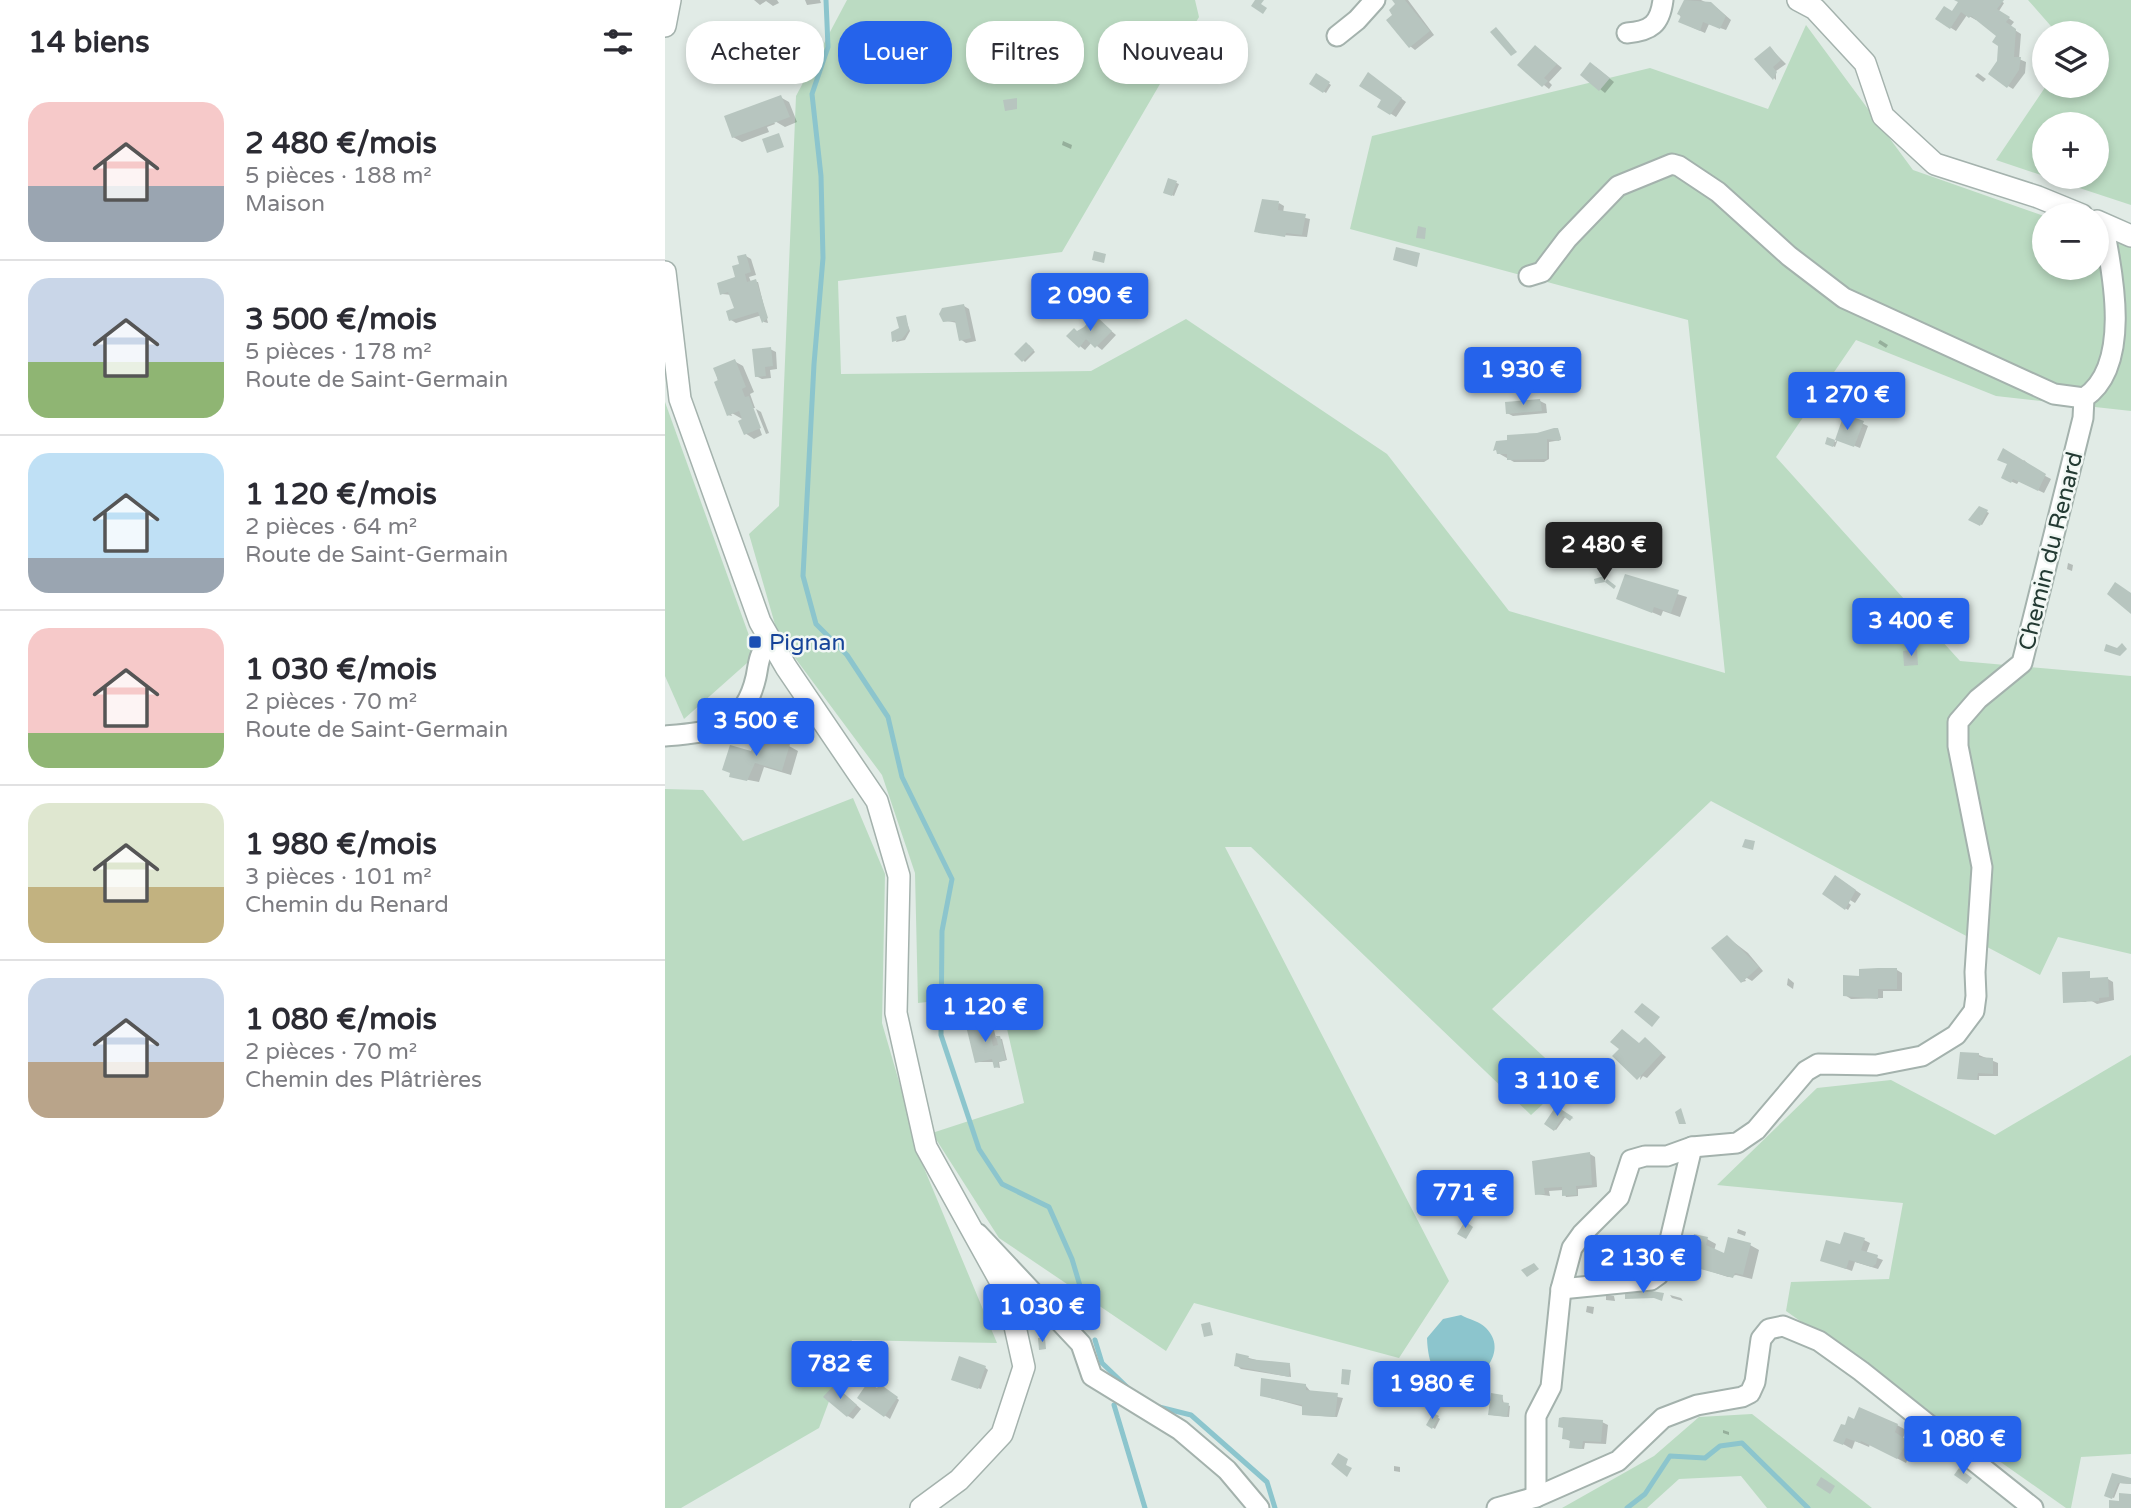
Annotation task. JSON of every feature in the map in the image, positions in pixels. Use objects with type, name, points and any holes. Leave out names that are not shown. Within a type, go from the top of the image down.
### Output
[{"type":"street","points":[[665,26],[670,0]]},
{"type":"street","points":[[1336,36],[1357,20],[1375,0]]},
{"type":"street","points":[[1627,33],[1644,31],[1655,26],[1661,15],[1663,0]]},
{"type":"street","points":[[1798,0],[1815,9],[1865,63],[1883,116],[1935,164],[2053,203]]},
{"type":"street","points":[[1529,276],[1542,272],[1567,239],[1618,186],[1672,164],[1718,192],[1789,257],[1844,298],[2054,394],[2084,398],[2100,390],[2110,377],[2120,346],[2121,309],[2109,260]]},
{"type":"street","points":[[2109,227],[2131,236]]},
{"type":"street","points":[[665,272],[680,399],[760,622],[771,644],[877,801],[899,876],[896,1013],[926,1147],[1008,1295],[1024,1367],[1002,1434],[959,1480],[921,1508]]},
{"type":"street","name":"Chemin du Renard","points":[[1536,1497],[1536,1416],[1553,1378],[1561,1290],[1572,1248],[1582,1234],[1619,1197],[1623,1176],[1631,1160],[1645,1156],[1667,1156],[1692,1147],[1737,1143],[1756,1130],[1807,1071],[1818,1064],[1876,1065],[1922,1056],[1957,1034],[1974,1011],[1982,867],[1958,746],[1958,722],[1978,699],[2022,663],[2083,418],[2084,398]]},
{"type":"street","points":[[665,736],[707,732],[730,722],[746,704],[752,692],[760,655],[771,644]]},
{"type":"street","points":[[1561,1290],[1651,1280],[1658,1275],[1664,1265],[1692,1147]]},
{"type":"street","points":[[970,1226],[1081,1344],[1092,1376],[1180,1430],[1227,1470],[1259,1508]]},
{"type":"street","points":[[1497,1508],[1536,1497],[1618,1461],[1663,1418],[1697,1405],[1742,1397],[1750,1393],[1755,1382],[1761,1339],[1769,1329],[1783,1326],[1819,1341],[1861,1371],[2033,1508]]},
{"type":"green space","points":[[847,0],[1195,0],[1199,17],[1197,21],[1098,21],[1098,84],[1160,84],[1062,252],[838,281],[841,374],[1091,371],[1186,319],[1387,454],[1509,611],[1725,673],[1688,320],[1350,229],[1372,136],[1650,68],[1768,109],[1806,25],[1913,170],[2032,212],[2032,280],[2109,280],[2109,238],[2131,246],[2131,411],[1996,396],[1856,340],[1776,457],[1960,661],[2131,676],[2131,954],[2058,937],[2040,975],[1711,801],[1492,1009],[1569,1080],[1531,1115],[1251,847],[1225,847],[1449,1281],[1399,1358],[1194,1303],[1166,1351],[999,1238],[932,1133],[1024,1103],[999,994],[918,1003],[915,873],[882,775],[778,635],[749,534],[779,506],[796,96],[802,84],[824,84],[824,43]]},
{"type":"green space","points":[[2028,0],[2131,0],[2131,205],[2082,189],[2109,189],[2109,112],[2032,112],[2032,172],[1996,160],[2038,98],[2109,98],[2109,21],[2046,21]]},
{"type":"green space","points":[[665,402],[756,655],[684,719],[665,676]]},
{"type":"green space","points":[[665,789],[703,790],[743,841],[853,798],[885,874],[882,1023],[924,1168],[997,1343],[852,1340],[819,1428],[681,1508],[665,1508]]},
{"type":"green space","points":[[2131,1055],[2131,1454],[2081,1457],[2071,1508],[2066,1508],[1786,1311],[1791,1282],[1889,1279],[1903,1203],[1717,1185],[1817,1088],[1891,1080],[1995,1135]]},
{"type":"green space","points":[[1752,1414],[1872,1508],[1767,1508],[1741,1476],[1679,1479],[1647,1508],[1562,1508],[1654,1456],[1699,1417]]},
{"type":"water","points":[[1461,1315],[1484,1326],[1495,1346],[1484,1371],[1460,1390],[1444,1382],[1435,1371],[1429,1356],[1427,1338],[1443,1319]]},
{"type":"building","points":[[1255,0],[1264,0],[1261,4],[1267,8],[1263,14],[1251,6]]},
{"type":"building","points":[[1392,0],[1405,0],[1430,31],[1409,48],[1386,20],[1392,15],[1389,10],[1395,4]]},
{"type":"building","points":[[1684,0],[1711,2],[1726,16],[1720,29],[1703,22],[1700,31],[1678,22],[1681,16],[1677,14]]},
{"type":"building","points":[[1954,0],[2004,0],[1997,9],[2010,17],[2006,22],[2016,29],[2014,57],[2021,57],[2019,70],[2007,88],[1988,74],[1997,61],[1998,46],[1992,42],[1996,36],[1971,16],[1969,18],[1961,12],[1950,29],[1935,19],[1944,6],[1952,11],[1958,2]]},
{"type":"building","points":[[1496,27],[1517,52],[1511,56],[1490,32]]},
{"type":"building","points":[[1535,45],[1557,64],[1544,78],[1548,81],[1542,87],[1517,65]]},
{"type":"building","points":[[1770,46],[1781,60],[1773,67],[1777,72],[1773,80],[1754,59]]},
{"type":"building","points":[[1590,62],[1610,78],[1599,91],[1580,75]]},
{"type":"building","points":[[1368,72],[1402,98],[1390,115],[1377,107],[1381,100],[1359,86]]},
{"type":"building","points":[[1316,73],[1330,82],[1323,93],[1309,84]]},
{"type":"building","points":[[781,95],[790,117],[732,138],[724,116]]},
{"type":"building","points":[[1017,98],[1017,109],[1005,111],[1003,100]]},
{"type":"building","points":[[779,133],[784,147],[767,153],[762,139]]},
{"type":"building","points":[[1168,178],[1177,181],[1172,196],[1163,193]]},
{"type":"building","points":[[1262,199],[1279,201],[1278,210],[1306,214],[1302,235],[1286,233],[1285,237],[1254,232]]},
{"type":"building","points":[[1418,226],[1426,228],[1425,239],[1416,238]]},
{"type":"building","points":[[1396,247],[1420,253],[1417,267],[1393,260]]},
{"type":"building","points":[[1094,251],[1106,254],[1104,263],[1092,260]]},
{"type":"building","points":[[746,254],[751,272],[745,274],[747,282],[756,279],[768,318],[762,323],[758,312],[729,321],[726,311],[734,308],[728,292],[720,295],[717,283],[735,277],[732,266],[739,264],[737,256]]},
{"type":"building","points":[[964,304],[971,338],[959,341],[955,321],[943,322],[939,314],[942,308]]},
{"type":"building","points":[[906,315],[909,330],[902,339],[892,342],[891,332],[899,328],[896,317]]},
{"type":"building","points":[[1095,315],[1112,331],[1095,348],[1086,339],[1079,348],[1066,336],[1074,328],[1077,331],[1084,327]]},
{"type":"building","points":[[1026,342],[1034,350],[1022,362],[1014,354]]},
{"type":"building","points":[[771,347],[773,366],[765,367],[766,376],[755,377],[752,349]]},
{"type":"building","points":[[735,359],[746,387],[742,389],[745,397],[749,396],[761,428],[744,435],[738,421],[742,419],[739,411],[727,416],[714,382],[718,380],[713,368]]},
{"type":"building","points":[[1882,394],[1893,401],[1887,409],[1876,402]]},
{"type":"building","points":[[1540,399],[1542,411],[1506,414],[1505,402]]},
{"type":"building","points":[[1844,414],[1864,421],[1854,447],[1835,440]]},
{"type":"building","points":[[1558,428],[1561,438],[1559,441],[1547,439],[1547,459],[1507,460],[1507,454],[1493,451],[1496,441],[1507,440],[1507,435],[1537,433]]},
{"type":"building","points":[[1827,437],[1835,440],[1833,447],[1825,444]]},
{"type":"building","points":[[2003,448],[2046,474],[2038,491],[2013,479],[2011,483],[2001,478],[2007,464],[1997,460]]},
{"type":"building","points":[[1979,506],[1988,510],[1980,526],[1968,520]]},
{"type":"building","points":[[1625,574],[1679,590],[1671,613],[1654,607],[1652,613],[1616,599]]},
{"type":"building","points":[[1604,576],[1605,582],[1595,584],[1594,579]]},
{"type":"building","points":[[1607,579],[1616,586],[1614,589],[1605,582]]},
{"type":"building","points":[[2115,582],[2131,593],[2131,614],[2107,594]]},
{"type":"building","points":[[2122,643],[2127,649],[2120,656],[2104,651],[2106,644],[2117,648]]},
{"type":"building","points":[[1917,649],[1918,665],[1904,666],[1903,651]]},
{"type":"building","points":[[763,736],[790,744],[782,771],[755,763],[747,781],[729,777],[730,773],[722,770],[730,745],[751,751],[755,741],[760,743]]},
{"type":"building","points":[[1745,839],[1755,841],[1753,850],[1742,847]]},
{"type":"building","points":[[1835,875],[1856,890],[1845,910],[1822,894]]},
{"type":"building","points":[[1727,935],[1759,967],[1741,983],[1711,948]]},
{"type":"building","points":[[1897,968],[1897,989],[1878,989],[1878,999],[1843,996],[1843,975],[1859,976],[1859,969]]},
{"type":"building","points":[[2090,971],[2090,978],[2108,977],[2109,997],[2099,998],[2099,1001],[2063,1003],[2062,972]]},
{"type":"building","points":[[1642,1003],[1660,1017],[1652,1027],[1634,1012]]},
{"type":"building","points":[[988,1021],[993,1046],[998,1045],[996,1036],[1000,1036],[1006,1060],[998,1062],[999,1067],[994,1068],[992,1059],[975,1063],[966,1026]]},
{"type":"building","points":[[1622,1029],[1639,1043],[1645,1037],[1662,1053],[1637,1080],[1612,1056],[1619,1049],[1610,1042]]},
{"type":"building","points":[[1960,1052],[1979,1053],[1979,1057],[1993,1058],[1993,1074],[1978,1073],[1977,1080],[1957,1079]]},
{"type":"building","points":[[1556,1106],[1573,1117],[1570,1121],[1563,1116],[1554,1131],[1544,1124]]},
{"type":"building","points":[[1681,1108],[1686,1124],[1679,1124],[1675,1112]]},
{"type":"building","points":[[1590,1152],[1592,1185],[1576,1186],[1577,1195],[1562,1196],[1562,1187],[1544,1188],[1545,1194],[1535,1195],[1532,1161]]},
{"type":"building","points":[[1465,1221],[1473,1227],[1466,1239],[1457,1234]]},
{"type":"building","points":[[1844,1232],[1865,1238],[1861,1250],[1878,1255],[1876,1264],[1872,1267],[1849,1260],[1846,1269],[1820,1261],[1826,1240],[1840,1244]]},
{"type":"building","points":[[1694,1234],[1708,1237],[1706,1245],[1724,1253],[1728,1237],[1751,1243],[1743,1275],[1735,1273],[1733,1278],[1686,1265]]},
{"type":"building","points":[[1534,1263],[1539,1269],[1527,1277],[1521,1270]]},
{"type":"building","points":[[1640,1289],[1664,1293],[1662,1301],[1654,1298],[1625,1299],[1625,1291]]},
{"type":"building","points":[[1210,1322],[1213,1335],[1204,1337],[1201,1324]]},
{"type":"building","points":[[1038,1338],[1045,1338],[1046,1349],[1039,1350]]},
{"type":"building","points":[[1236,1353],[1249,1356],[1248,1359],[1290,1363],[1289,1377],[1234,1366]]},
{"type":"building","points":[[959,1356],[986,1366],[978,1389],[951,1380]]},
{"type":"building","points":[[1342,1369],[1351,1370],[1349,1385],[1341,1384]]},
{"type":"building","points":[[1261,1378],[1306,1384],[1306,1390],[1338,1393],[1335,1417],[1302,1415],[1302,1405],[1260,1396]]},
{"type":"building","points":[[868,1382],[877,1388],[880,1384],[898,1397],[884,1417],[857,1398]]},
{"type":"building","points":[[834,1385],[857,1405],[847,1417],[823,1397]]},
{"type":"building","points":[[1491,1393],[1503,1395],[1502,1402],[1509,1403],[1507,1417],[1488,1415]]},
{"type":"building","points":[[1859,1407],[1898,1424],[1895,1432],[1908,1441],[1897,1459],[1861,1441],[1860,1443],[1846,1438],[1843,1445],[1833,1441],[1841,1424],[1845,1425],[1848,1416],[1854,1419]]},
{"type":"building","points":[[1433,1413],[1439,1416],[1432,1429],[1426,1425]]},
{"type":"building","points":[[1559,1418],[1603,1420],[1601,1442],[1583,1441],[1582,1449],[1569,1448],[1570,1440],[1562,1439],[1563,1428],[1558,1427]]},
{"type":"building","points":[[1338,1453],[1348,1459],[1346,1465],[1352,1468],[1347,1477],[1331,1464]]},
{"type":"building","points":[[1959,1468],[1972,1478],[1967,1484],[1954,1475]]},
{"type":"building","points":[[2112,1473],[2131,1478],[2131,1484],[2118,1483],[2112,1499],[2104,1496]]},
{"type":"building","points":[[1821,1477],[1835,1486],[1830,1494],[1816,1485]]},
{"type":"building","points":[[2119,1493],[2131,1494],[2131,1508],[2109,1508],[2109,1500],[2119,1501]]},
{"type":"waterway","points":[[826,0],[828,47],[812,94],[821,176],[823,258],[814,364],[803,576],[816,624],[847,655],[888,717],[902,777],[952,879],[942,931],[941,1035],[979,1149],[1002,1184],[1049,1207],[1072,1259],[1086,1306]]},
{"type":"waterway","points":[[1095,1340],[1102,1363],[1127,1387]]},
{"type":"waterway","points":[[1114,1405],[1145,1508]]},
{"type":"waterway","points":[[1155,1406],[1191,1415],[1267,1482],[1275,1508]]},
{"type":"waterway","points":[[1627,1508],[1645,1494],[1670,1456],[1705,1458],[1720,1446],[1742,1443],[1808,1508]]},
{"type":"place","name":"Pignan","points":[[755,642]]}]
